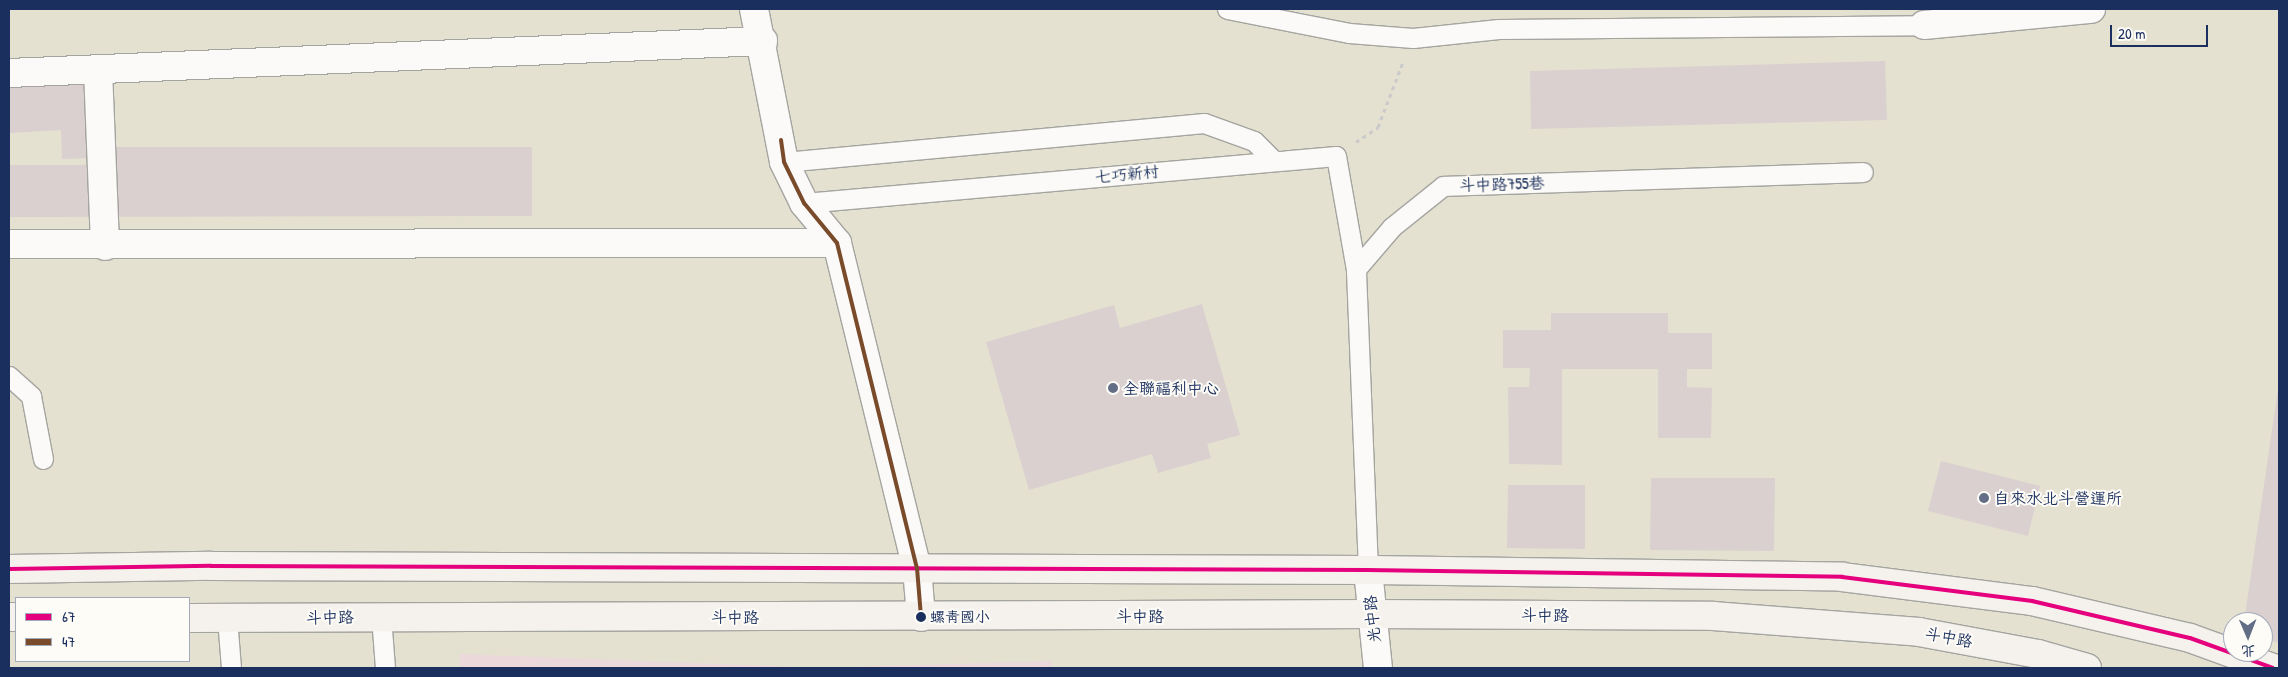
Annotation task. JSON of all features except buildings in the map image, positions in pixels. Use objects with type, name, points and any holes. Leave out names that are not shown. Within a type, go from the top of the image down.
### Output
[{"type":"main road","points":[[9,569],[917,568],[1712,573],[1842,577],[2032,601],[2190,638],[2273,668]]},
{"type":"main road","points":[[1712,573],[1713,616]]},
{"type":"main road","name":"斗中路","points":[[190,618],[1370,614],[1713,616],[1919,632],[2038,654],[2087,668]]},
{"type":"street","points":[[754,9],[763,41],[784,162],[804,203],[837,243],[917,568],[921,617]]},
{"type":"street","points":[[1924,25],[2091,9]]},
{"type":"street","points":[[9,73],[763,41]]},
{"type":"street","points":[[98,70],[105,246]]},
{"type":"street","points":[[9,244],[105,246],[837,243]]},
{"type":"street","name":"光中路","points":[[1368,570],[1370,614],[1378,668]]},
{"type":"lane","points":[[1227,9],[1349,33],[1413,38],[1499,29],[1924,25]]},
{"type":"lane","points":[[784,162],[1204,124],[1254,142],[1274,161]]},
{"type":"lane","points":[[1336,156],[1356,269],[1368,570]]},
{"type":"lane","name":"七巧新村","points":[[804,203],[1336,156]]},
{"type":"lane","name":"斗中路755巷","points":[[1356,269],[1392,227],[1443,186],[1862,172]]},
{"type":"lane","points":[[9,376],[31,396],[43,459]]},
{"type":"lane","points":[[381,616],[385,668]]},
{"type":"lane","points":[[227,618],[231,668]]},
{"type":"path","points":[[1336,156],[1378,127],[1413,38]]},
{"type":"shaded area","name":"螺青國小","points":[[460,654],[821,668],[460,668]]},
{"type":"shaded area","points":[[1051,661],[1052,668],[821,668]]},
{"type":"transit line","name":"47","points":[[781,140],[784,162],[804,203],[837,243],[917,568],[921,617]]},
{"type":"transit line","name":"67","points":[[9,569],[211,566],[1368,570],[1842,577],[2032,601],[2190,638],[2273,668]]},
{"type":"place","name":"全聯福利中心","points":[[1113,388]]},
{"type":"place","name":"自來水北斗營運所","points":[[1984,498]]},
{"type":"place","name":"螺青國小","points":[[921,617]]}]
